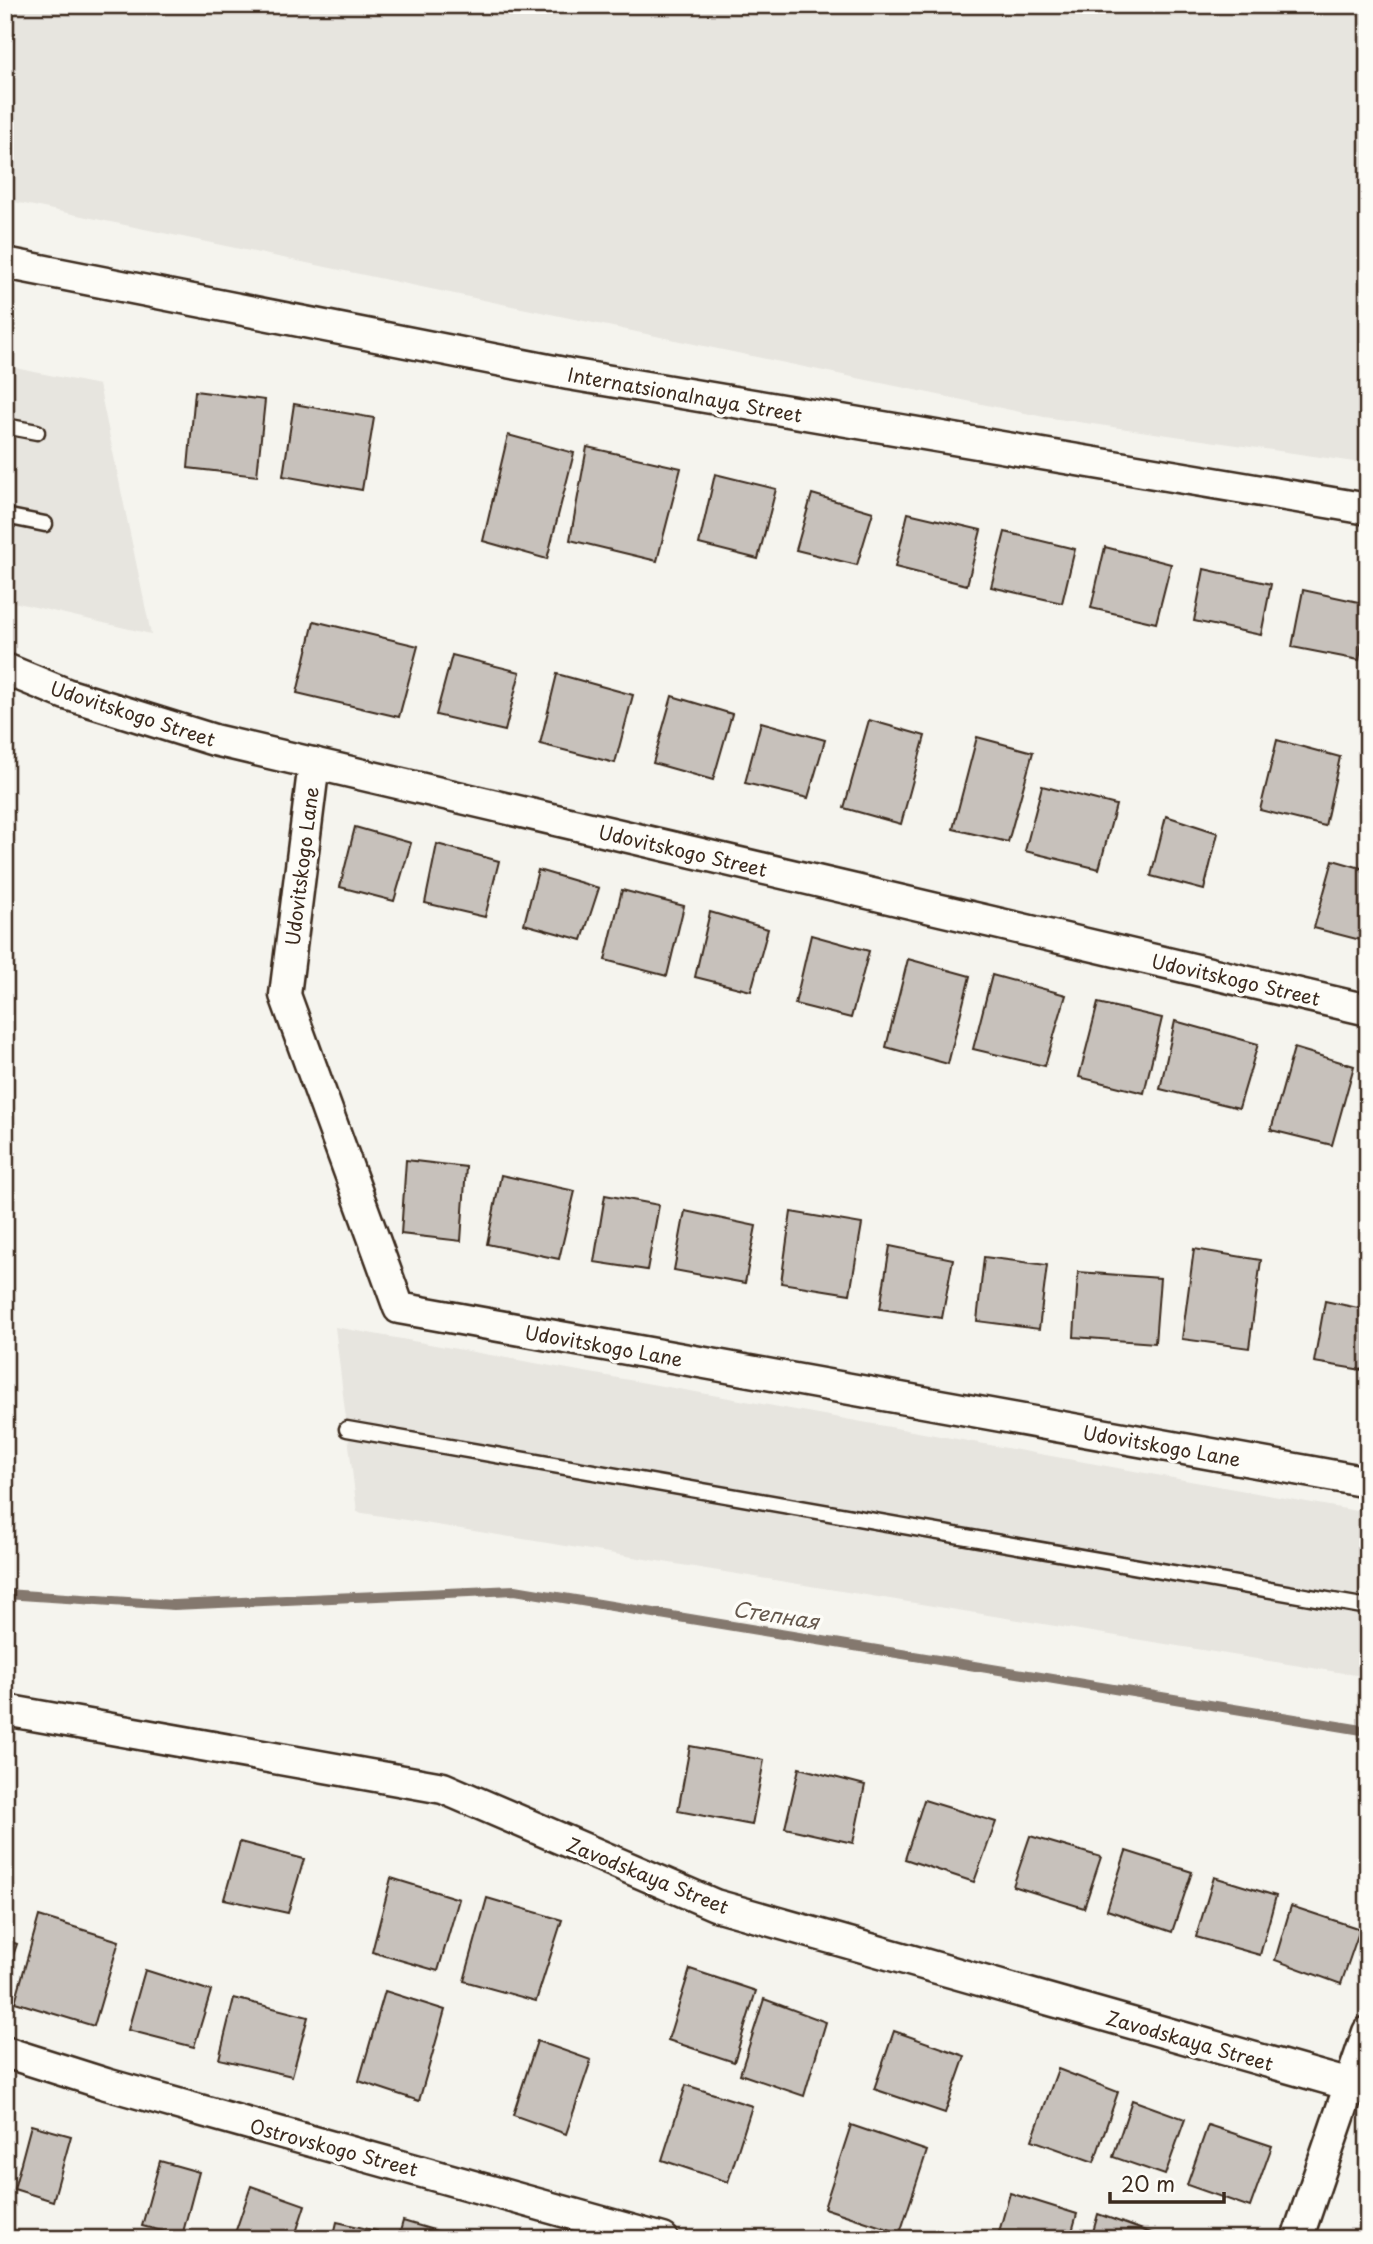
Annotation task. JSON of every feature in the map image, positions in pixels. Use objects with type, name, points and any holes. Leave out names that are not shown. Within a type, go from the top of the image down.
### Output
[{"type":"street","name":"Internatsionalnaya Street","points":[[5,263],[569,374],[1368,509]]},
{"type":"street","name":"Udovitskogo Street","points":[[5,669],[66,694],[214,740],[1368,1010]]},
{"type":"street","name":"Udovitskogo Lane","points":[[314,763],[285,995],[399,1308],[1368,1482]]},
{"type":"street","name":"Zavodskaya Street","points":[[5,1710],[443,1788],[715,1905],[1359,2088]]},
{"type":"street","points":[[1297,2239],[1359,2088],[1368,2032]]},
{"type":"street","name":"Ostrovskogo Street","points":[[5,2052],[106,2084],[663,2239]]},
{"type":"lane","points":[[5,426],[37,432]]},
{"type":"lane","points":[[5,516],[45,524]]},
{"type":"lane","points":[[347,1429],[1368,1607]]},
{"type":"shaded area","points":[[5,5],[1368,5],[1368,464],[1044,417],[5,200]]},
{"type":"shaded area","points":[[5,366],[99,385],[151,634],[5,600]]},
{"type":"shaded area","points":[[335,1327],[1368,1513],[1368,1677],[357,1512]]},
{"type":"building","points":[[195,391],[265,400],[257,476],[188,468]]},
{"type":"building","points":[[294,404],[374,418],[362,490],[283,476]]},
{"type":"building","points":[[508,435],[574,453],[547,559],[483,541]]},
{"type":"building","points":[[587,447],[681,468],[657,561],[570,540]]},
{"type":"building","points":[[715,474],[776,489],[758,559],[699,544]]},
{"type":"building","points":[[812,494],[873,512],[857,565],[796,550]]},
{"type":"building","points":[[908,513],[981,530],[967,585],[895,567]]},
{"type":"building","points":[[1005,532],[1075,549],[1062,603],[991,587]]},
{"type":"building","points":[[1105,547],[1171,564],[1156,623],[1091,608]]},
{"type":"building","points":[[1204,569],[1271,584],[1261,635],[1194,621]]},
{"type":"building","points":[[1303,590],[1368,604],[1359,660],[1292,647]]},
{"type":"building","points":[[314,621],[418,646],[399,717],[297,693]]},
{"type":"building","points":[[452,655],[520,672],[505,731],[436,715]]},
{"type":"building","points":[[557,674],[633,695],[615,763],[540,744]]},
{"type":"building","points":[[672,696],[732,714],[713,780],[653,763]]},
{"type":"building","points":[[869,720],[925,736],[901,824],[844,808]]},
{"type":"building","points":[[761,722],[825,740],[808,798],[745,783]]},
{"type":"building","points":[[977,737],[1033,752],[1008,842],[953,829]]},
{"type":"building","points":[[1277,740],[1340,757],[1325,826],[1260,810]]},
{"type":"building","points":[[1042,786],[1116,805],[1099,869],[1025,851]]},
{"type":"building","points":[[1166,816],[1218,833],[1204,890],[1151,876]]},
{"type":"building","points":[[355,827],[411,843],[394,901],[340,887]]},
{"type":"building","points":[[437,844],[499,861],[485,917],[425,903]]},
{"type":"building","points":[[1333,860],[1368,870],[1368,942],[1314,928]]},
{"type":"building","points":[[538,870],[599,888],[582,940],[524,924]]},
{"type":"building","points":[[622,890],[684,906],[667,976],[605,960]]},
{"type":"building","points":[[710,912],[768,929],[751,991],[695,977]]},
{"type":"building","points":[[811,935],[869,951],[851,1018],[795,1004]]},
{"type":"building","points":[[908,959],[970,976],[948,1064],[886,1047]]},
{"type":"building","points":[[992,975],[1066,995],[1045,1066],[973,1049]]},
{"type":"building","points":[[1098,1003],[1162,1018],[1144,1093],[1079,1077]]},
{"type":"building","points":[[1175,1021],[1258,1044],[1239,1108],[1160,1089]]},
{"type":"building","points":[[1294,1048],[1354,1066],[1332,1145],[1271,1130]]},
{"type":"building","points":[[406,1160],[466,1167],[461,1241],[401,1234]]},
{"type":"building","points":[[501,1175],[575,1191],[559,1259],[487,1244]]},
{"type":"building","points":[[605,1195],[659,1205],[647,1270],[594,1262]]},
{"type":"building","points":[[685,1211],[756,1226],[745,1283],[674,1270]]},
{"type":"building","points":[[791,1212],[862,1224],[850,1294],[781,1283]]},
{"type":"building","points":[[890,1246],[953,1259],[942,1318],[880,1309]]},
{"type":"building","points":[[1194,1249],[1261,1260],[1249,1348],[1182,1339]]},
{"type":"building","points":[[984,1257],[1047,1265],[1039,1329],[977,1321]]},
{"type":"building","points":[[1078,1272],[1160,1278],[1155,1343],[1074,1337]]},
{"type":"building","points":[[1325,1301],[1368,1310],[1368,1371],[1314,1362]]},
{"type":"building","points":[[690,1746],[764,1760],[752,1825],[678,1811]]},
{"type":"building","points":[[799,1768],[865,1785],[853,1843],[785,1828]]},
{"type":"building","points":[[924,1800],[996,1822],[974,1882],[905,1859]]},
{"type":"building","points":[[1030,1836],[1101,1857],[1084,1908],[1013,1886]]},
{"type":"building","points":[[240,1842],[304,1859],[288,1913],[224,1899]]},
{"type":"building","points":[[1126,1851],[1192,1872],[1172,1932],[1107,1910]]},
{"type":"building","points":[[1214,1877],[1276,1896],[1260,1955],[1196,1937]]},
{"type":"building","points":[[391,1878],[459,1899],[438,1971],[372,1952]]},
{"type":"building","points":[[487,1898],[562,1920],[536,2001],[464,1981]]},
{"type":"building","points":[[1291,1906],[1360,1929],[1341,1984],[1275,1960]]},
{"type":"building","points":[[39,1916],[119,1941],[94,2026],[15,2002]]},
{"type":"building","points":[[5,1940],[17,1944],[5,1979]]},
{"type":"building","points":[[690,1969],[756,1991],[734,2062],[668,2040]]},
{"type":"building","points":[[145,1970],[211,1991],[194,2047],[128,2030]]},
{"type":"building","points":[[385,1991],[445,2010],[419,2101],[359,2081]]},
{"type":"building","points":[[234,1998],[308,2017],[292,2076],[219,2059]]},
{"type":"building","points":[[764,1999],[826,2022],[804,2096],[740,2074]]},
{"type":"building","points":[[894,2031],[965,2056],[945,2113],[874,2089]]},
{"type":"building","points":[[537,2041],[591,2060],[566,2134],[513,2115]]},
{"type":"building","points":[[1058,2069],[1118,2092],[1094,2162],[1032,2140]]},
{"type":"building","points":[[686,2085],[752,2106],[728,2182],[662,2160]]},
{"type":"building","points":[[1132,2100],[1185,2119],[1165,2175],[1113,2157]]},
{"type":"building","points":[[31,2125],[71,2136],[53,2201],[14,2189]]},
{"type":"building","points":[[851,2125],[927,2151],[900,2233],[824,2208]]},
{"type":"building","points":[[1208,2125],[1272,2146],[1250,2207],[1187,2185]]},
{"type":"building","points":[[160,2161],[199,2172],[182,2236],[142,2226]]},
{"type":"building","points":[[251,2186],[305,2205],[294,2239],[233,2239]]},
{"type":"building","points":[[1010,2193],[1077,2214],[1070,2239],[997,2239]]},
{"type":"building","points":[[1098,2214],[1154,2234],[1153,2239],[1091,2239]]},
{"type":"building","points":[[403,2221],[464,2239],[398,2239]]},
{"type":"building","points":[[337,2222],[377,2231],[375,2239],[333,2239]]},
{"type":"waterway","name":"Степная","points":[[5,1594],[174,1605],[515,1590],[1368,1731]]}]
